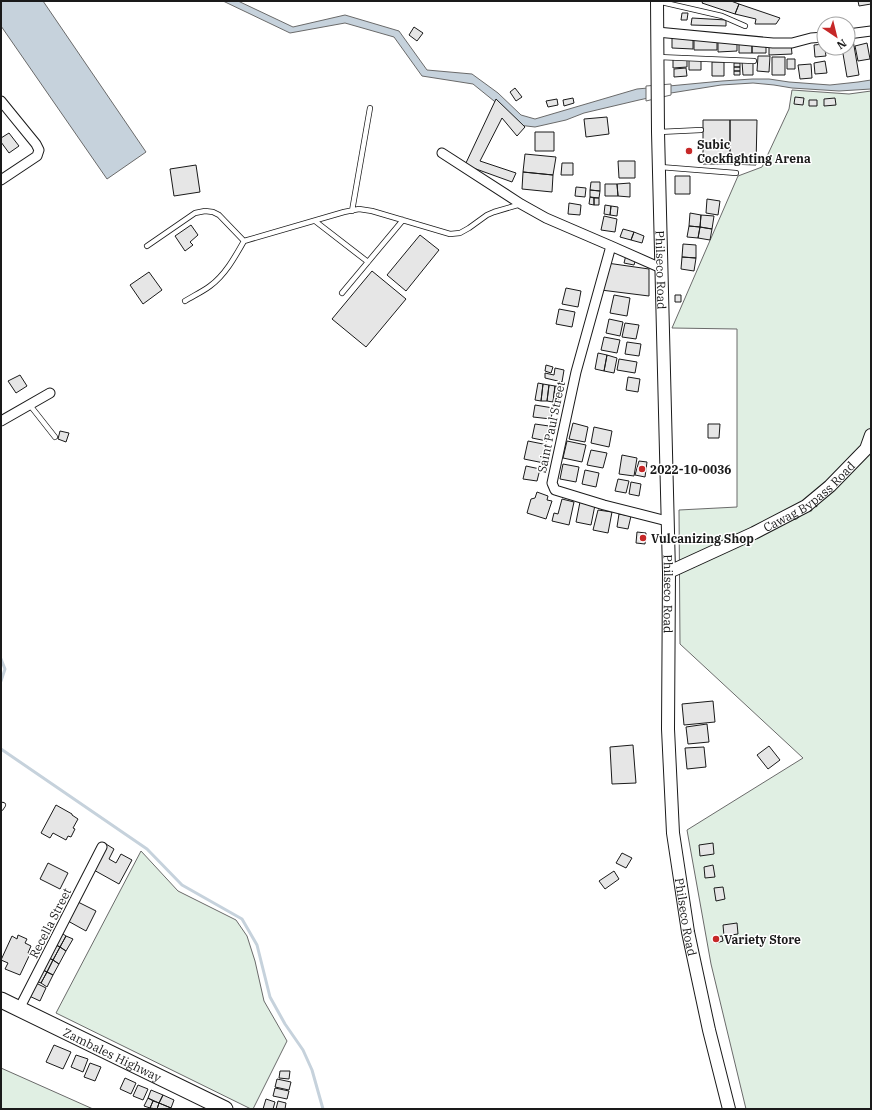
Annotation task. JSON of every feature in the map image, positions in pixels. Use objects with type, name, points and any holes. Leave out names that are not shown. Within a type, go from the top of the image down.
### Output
[{"type":"main road","name":"Zambales Highway","points":[[1,1000],[220,1108]]},
{"type":"street","name":"Philseco Road","points":[[657,1],[658,132],[668,572],[668,729],[673,833],[688,932],[709,1030],[729,1109]]},
{"type":"street","points":[[856,33],[871,31]]},
{"type":"street","points":[[657,32],[773,43],[792,43],[816,38]]},
{"type":"street","points":[[1,101],[36,144],[39,150],[37,156],[1,180]]},
{"type":"street","points":[[442,153],[521,204],[546,218],[661,268]]},
{"type":"street","name":"Saint Paul Street","points":[[611,246],[576,372],[552,483],[555,490],[604,505],[667,521]]},
{"type":"street","points":[[1,421],[50,393]]},
{"type":"street","name":"Cawag Bypass Road","points":[[668,572],[806,506],[830,486],[866,449],[871,436]]},
{"type":"street","name":"Recella Street","points":[[19,1009],[102,847]]},
{"type":"lane","points":[[657,1],[722,16],[745,26]]},
{"type":"lane","points":[[658,57],[754,61]]},
{"type":"lane","points":[[352,211],[370,108]]},
{"type":"lane","points":[[658,132],[701,130]]},
{"type":"lane","points":[[659,167],[736,173]]},
{"type":"lane","points":[[185,301],[210,286],[220,277],[233,261],[244,241],[316,220],[359,209],[372,211],[450,234],[460,233],[494,212],[521,204]]},
{"type":"lane","points":[[147,246],[195,213],[205,212],[213,212],[219,216],[244,241]]},
{"type":"lane","points":[[316,220],[368,262]]},
{"type":"lane","points":[[342,293],[403,220]]},
{"type":"lane","points":[[29,404],[55,436]]},
{"type":"green space","points":[[792,90],[849,94],[871,91],[871,1109],[746,1109],[711,964],[687,830],[803,758],[680,644],[679,510],[737,507],[737,329],[672,328],[738,176],[762,167],[789,109]]},
{"type":"green space","points":[[141,851],[178,891],[236,920],[247,936],[255,961],[264,1001],[287,1041],[253,1109],[56,1013]]},
{"type":"green space","points":[[1,1068],[93,1109],[1,1109]]},
{"type":"shaded area","points":[[1,1],[43,1],[146,152],[107,179],[1,26]]},
{"type":"shaded area","points":[[223,1],[238,1],[293,27],[345,15],[399,31],[427,70],[472,74],[498,93],[521,115],[535,119],[637,89],[722,81],[769,79],[830,85],[871,80],[871,89],[839,91],[792,88],[753,83],[721,85],[639,100],[584,113],[566,120],[535,127],[518,125],[494,101],[473,84],[422,76],[394,37],[345,23],[290,33]]},
{"type":"pier","points":[[671,84],[671,95],[646,101],[646,86]]},
{"type":"building","points":[[703,1],[731,1],[739,4],[735,14],[702,3]]},
{"type":"building","points":[[858,1],[871,1],[871,4],[859,6]]},
{"type":"building","points":[[739,4],[780,18],[776,24],[755,24],[756,19],[735,14]]},
{"type":"building","points":[[682,13],[688,13],[687,20],[681,20]]},
{"type":"building","points":[[692,18],[726,20],[726,26],[691,25]]},
{"type":"building","points":[[414,27],[423,33],[417,41],[409,35]]},
{"type":"building","points":[[672,38],[693,38],[693,49],[672,48]]},
{"type":"building","points":[[694,39],[717,39],[717,50],[694,50]]},
{"type":"building","points":[[737,41],[737,51],[718,52],[718,42]]},
{"type":"building","points":[[867,43],[870,59],[858,61],[856,46]]},
{"type":"building","points":[[739,44],[752,44],[752,53],[739,53]]},
{"type":"building","points":[[752,44],[766,44],[766,53],[752,53]]},
{"type":"building","points":[[791,44],[792,54],[769,55],[769,45]]},
{"type":"building","points":[[814,45],[816,45],[816,56],[826,56],[815,57]]},
{"type":"building","points":[[758,56],[770,56],[769,72],[757,71]]},
{"type":"building","points":[[843,56],[856,56],[859,75],[847,77]]},
{"type":"building","points":[[772,57],[785,57],[785,75],[772,75]]},
{"type":"building","points":[[673,59],[687,59],[687,67],[673,68]]},
{"type":"building","points":[[701,59],[701,70],[689,70],[689,60]]},
{"type":"building","points":[[787,59],[795,59],[795,69],[787,69]]},
{"type":"building","points":[[753,61],[753,75],[743,75],[742,62]]},
{"type":"building","points":[[825,61],[827,73],[815,74],[814,63]]},
{"type":"building","points":[[712,62],[724,62],[724,76],[712,76]]},
{"type":"building","points":[[734,63],[740,63],[740,67],[734,67]]},
{"type":"building","points":[[811,64],[812,78],[800,79],[798,65]]},
{"type":"building","points":[[734,67],[740,67],[740,71],[734,71]]},
{"type":"building","points":[[686,68],[687,76],[674,77],[674,69]]},
{"type":"building","points":[[734,71],[740,71],[740,75],[734,75]]},
{"type":"building","points":[[515,88],[522,97],[516,101],[510,92]]},
{"type":"building","points":[[795,97],[804,98],[803,105],[794,104]]},
{"type":"building","points":[[573,98],[574,103],[564,106],[563,100]]},
{"type":"building","points":[[835,98],[836,105],[824,106],[824,99]]},
{"type":"building","points":[[496,99],[525,127],[517,136],[502,118],[480,161],[516,173],[512,182],[465,165]]},
{"type":"building","points":[[557,99],[558,105],[548,107],[546,101]]},
{"type":"building","points":[[809,100],[817,100],[817,106],[809,106]]},
{"type":"building","points":[[607,117],[609,134],[586,137],[584,119]]},
{"type":"building","points":[[703,120],[730,120],[730,164],[703,164]]},
{"type":"building","points":[[730,120],[757,120],[756,165],[730,164]]},
{"type":"building","points":[[535,132],[554,132],[554,151],[535,151]]},
{"type":"building","points":[[9,133],[19,146],[9,153],[1,142],[1,138]]},
{"type":"building","points":[[525,154],[556,157],[553,175],[523,172]]},
{"type":"building","points":[[618,161],[635,161],[635,178],[619,178]]},
{"type":"building","points":[[562,163],[573,163],[573,175],[561,175]]},
{"type":"building","points":[[196,165],[200,192],[174,196],[170,169]]},
{"type":"building","points":[[523,172],[553,175],[552,192],[522,189]]},
{"type":"building","points":[[675,176],[690,176],[690,194],[675,194]]},
{"type":"building","points":[[591,182],[600,182],[600,191],[590,190]]},
{"type":"building","points":[[630,183],[630,197],[618,196],[617,184]]},
{"type":"building","points":[[605,184],[617,184],[618,196],[605,196]]},
{"type":"building","points":[[576,187],[586,188],[585,197],[575,196]]},
{"type":"building","points":[[590,190],[600,191],[599,198],[590,197]]},
{"type":"building","points":[[590,197],[594,198],[594,205],[589,204]]},
{"type":"building","points":[[594,198],[599,198],[599,205],[594,205]]},
{"type":"building","points":[[707,199],[720,201],[718,215],[706,213]]},
{"type":"building","points":[[569,203],[581,205],[580,215],[568,214]]},
{"type":"building","points":[[605,205],[611,206],[610,215],[604,214]]},
{"type":"building","points":[[611,206],[618,207],[617,216],[610,215]]},
{"type":"building","points":[[690,213],[701,215],[700,227],[689,226]]},
{"type":"building","points":[[701,215],[714,216],[712,229],[700,227]]},
{"type":"building","points":[[604,216],[617,219],[615,232],[601,230]]},
{"type":"building","points":[[191,225],[198,235],[190,242],[193,245],[185,251],[175,236]]},
{"type":"building","points":[[689,226],[700,227],[698,238],[687,237]]},
{"type":"building","points":[[700,227],[712,229],[710,240],[698,238]]},
{"type":"building","points":[[623,229],[634,232],[631,240],[620,237]]},
{"type":"building","points":[[634,232],[644,236],[642,243],[631,240]]},
{"type":"building","points":[[420,235],[439,250],[406,291],[387,275]]},
{"type":"building","points":[[683,244],[696,245],[696,258],[682,257]]},
{"type":"building","points":[[626,255],[636,258],[634,265],[624,263]]},
{"type":"building","points":[[682,257],[696,258],[694,271],[681,269]]},
{"type":"building","points":[[607,263],[649,269],[649,296],[601,290]]},
{"type":"building","points":[[372,271],[406,299],[366,347],[332,319]]},
{"type":"building","points":[[149,272],[162,290],[143,304],[130,285]]},
{"type":"building","points":[[566,288],[581,291],[578,307],[562,304]]},
{"type":"building","points":[[614,295],[630,298],[627,316],[610,313]]},
{"type":"building","points":[[675,295],[681,295],[681,302],[675,302]]},
{"type":"building","points":[[559,309],[575,312],[572,327],[556,324]]},
{"type":"building","points":[[609,319],[623,322],[620,336],[606,333]]},
{"type":"building","points":[[625,323],[639,325],[636,339],[622,337]]},
{"type":"building","points":[[604,337],[620,340],[617,353],[601,350]]},
{"type":"building","points":[[627,342],[641,344],[639,356],[625,354]]},
{"type":"building","points":[[598,353],[607,355],[604,371],[595,369]]},
{"type":"building","points":[[607,355],[617,358],[614,373],[604,371]]},
{"type":"building","points":[[619,359],[637,362],[635,373],[617,370]]},
{"type":"building","points":[[546,365],[553,367],[551,373],[545,371]]},
{"type":"building","points":[[555,368],[564,370],[562,382],[545,378],[545,373],[554,375]]},
{"type":"building","points":[[20,375],[27,386],[16,393],[8,381]]},
{"type":"building","points":[[628,377],[640,379],[638,392],[626,390]]},
{"type":"building","points":[[538,383],[543,384],[541,401],[535,400]]},
{"type":"building","points":[[543,384],[549,385],[547,401],[541,401]]},
{"type":"building","points":[[549,385],[555,386],[553,402],[547,401]]},
{"type":"building","points":[[555,386],[561,387],[558,403],[553,402]]},
{"type":"building","points":[[535,405],[553,408],[551,419],[533,417]]},
{"type":"building","points":[[573,423],[588,427],[585,442],[569,439]]},
{"type":"building","points":[[535,424],[549,426],[547,441],[532,438]]},
{"type":"building","points":[[708,424],[720,424],[719,438],[708,438]]},
{"type":"building","points":[[594,427],[612,431],[609,447],[591,443]]},
{"type":"building","points":[[60,431],[69,433],[66,442],[58,439]]},
{"type":"building","points":[[528,441],[548,445],[544,463],[524,459]]},
{"type":"building","points":[[567,441],[586,445],[582,462],[563,458]]},
{"type":"building","points":[[591,450],[607,453],[603,468],[587,465]]},
{"type":"building","points":[[622,455],[637,458],[634,476],[619,474]]},
{"type":"building","name":"2022-10-0036","points":[[639,461],[647,462],[645,477],[635,475]]},
{"type":"building","points":[[563,464],[579,467],[576,482],[560,479]]},
{"type":"building","points":[[526,466],[540,469],[537,481],[523,479]]},
{"type":"building","points":[[585,470],[599,473],[596,487],[582,484]]},
{"type":"building","points":[[618,479],[629,481],[626,493],[615,491]]},
{"type":"building","points":[[631,482],[641,484],[639,496],[629,494]]},
{"type":"building","points":[[537,492],[548,496],[547,500],[552,501],[546,519],[527,513],[531,499],[535,498]]},
{"type":"building","points":[[562,499],[574,502],[569,525],[552,521],[554,513],[558,514]]},
{"type":"building","points":[[580,502],[595,505],[591,525],[576,522]]},
{"type":"building","points":[[598,510],[612,512],[608,533],[593,530]]},
{"type":"building","points":[[619,514],[631,516],[628,529],[617,527]]},
{"type":"building","points":[[637,532],[646,533],[645,544],[636,543]]},
{"type":"building","points":[[713,701],[715,722],[684,725],[682,704]]},
{"type":"building","points":[[707,724],[709,742],[688,744],[686,727]]},
{"type":"building","points":[[633,745],[636,783],[612,784],[610,747]]},
{"type":"building","points":[[769,746],[780,760],[768,769],[757,755]]},
{"type":"building","points":[[704,747],[706,767],[687,769],[685,748]]},
{"type":"building","points":[[56,805],[78,819],[73,828],[75,829],[71,837],[68,836],[66,840],[53,833],[50,838],[41,833]]},
{"type":"building","points":[[713,843],[714,854],[700,856],[699,845]]},
{"type":"building","points":[[106,844],[114,849],[109,859],[116,863],[121,854],[132,860],[119,884],[92,869]]},
{"type":"building","points":[[622,853],[632,858],[626,868],[616,863]]},
{"type":"building","points":[[48,863],[68,873],[60,889],[40,879]]},
{"type":"building","points":[[713,865],[715,877],[705,878],[704,867]]},
{"type":"building","points":[[614,871],[619,879],[605,889],[599,881]]},
{"type":"building","points":[[723,887],[725,899],[716,901],[714,888]]},
{"type":"building","points":[[78,902],[96,911],[86,931],[68,921]]},
{"type":"building","points":[[737,923],[738,934],[724,936],[723,925]]},
{"type":"building","points":[[60,932],[66,936],[60,947],[54,944]]},
{"type":"building","points":[[18,935],[27,939],[25,943],[31,946],[28,953],[30,954],[20,975],[5,969],[8,963],[1,960],[12,936],[17,939]]},
{"type":"building","points":[[66,936],[73,939],[66,951],[60,947]]},
{"type":"building","points":[[722,936],[723,941],[716,943],[715,937]]},
{"type":"building","points":[[54,944],[60,947],[53,960],[47,957]]},
{"type":"building","points":[[60,947],[66,951],[59,964],[53,960]]},
{"type":"building","points":[[47,957],[53,960],[47,972],[40,968]]},
{"type":"building","points":[[53,960],[59,964],[53,975],[47,972]]},
{"type":"building","points":[[40,969],[47,972],[41,983],[34,980]]},
{"type":"building","points":[[47,972],[53,975],[47,987],[41,983]]},
{"type":"building","points":[[34,982],[46,988],[40,1001],[27,995]]},
{"type":"building","points":[[54,1045],[71,1052],[63,1069],[46,1062]]},
{"type":"building","points":[[76,1055],[88,1059],[83,1072],[71,1067]]},
{"type":"building","points":[[90,1063],[101,1067],[95,1081],[84,1077]]},
{"type":"building","points":[[280,1071],[290,1071],[289,1079],[279,1078]]},
{"type":"building","points":[[125,1078],[136,1083],[131,1094],[120,1089]]},
{"type":"building","points":[[277,1079],[291,1082],[289,1090],[275,1087]]},
{"type":"building","points":[[138,1085],[148,1089],[143,1100],[133,1096]]},
{"type":"building","points":[[275,1088],[289,1091],[287,1099],[273,1096]]},
{"type":"building","points":[[151,1090],[163,1095],[159,1103],[148,1098]]},
{"type":"building","points":[[163,1095],[174,1100],[171,1108],[159,1103]]},
{"type":"building","points":[[148,1098],[153,1101],[150,1108],[144,1106]]},
{"type":"building","points":[[266,1099],[275,1102],[273,1109],[263,1109]]},
{"type":"building","points":[[153,1101],[159,1103],[157,1109],[150,1108]]},
{"type":"building","points":[[278,1101],[286,1103],[285,1109],[276,1109]]},
{"type":"building","points":[[159,1103],[171,1108],[157,1109]]},
{"type":"waterway","points":[[1,659],[5,669],[1,681]]},
{"type":"waterway","points":[[1,749],[147,849],[182,885],[242,919],[257,945],[270,997],[285,1024],[303,1050],[312,1070],[323,1109]]},
{"type":"place","name":"Subic Cockfighting Arena","points":[[689,151]]},
{"type":"place","name":"2022-10-0036","points":[[642,469]]},
{"type":"place","name":"Vulcanizing Shop","points":[[643,538]]},
{"type":"place","name":"Variety Store","points":[[716,939]]}]
